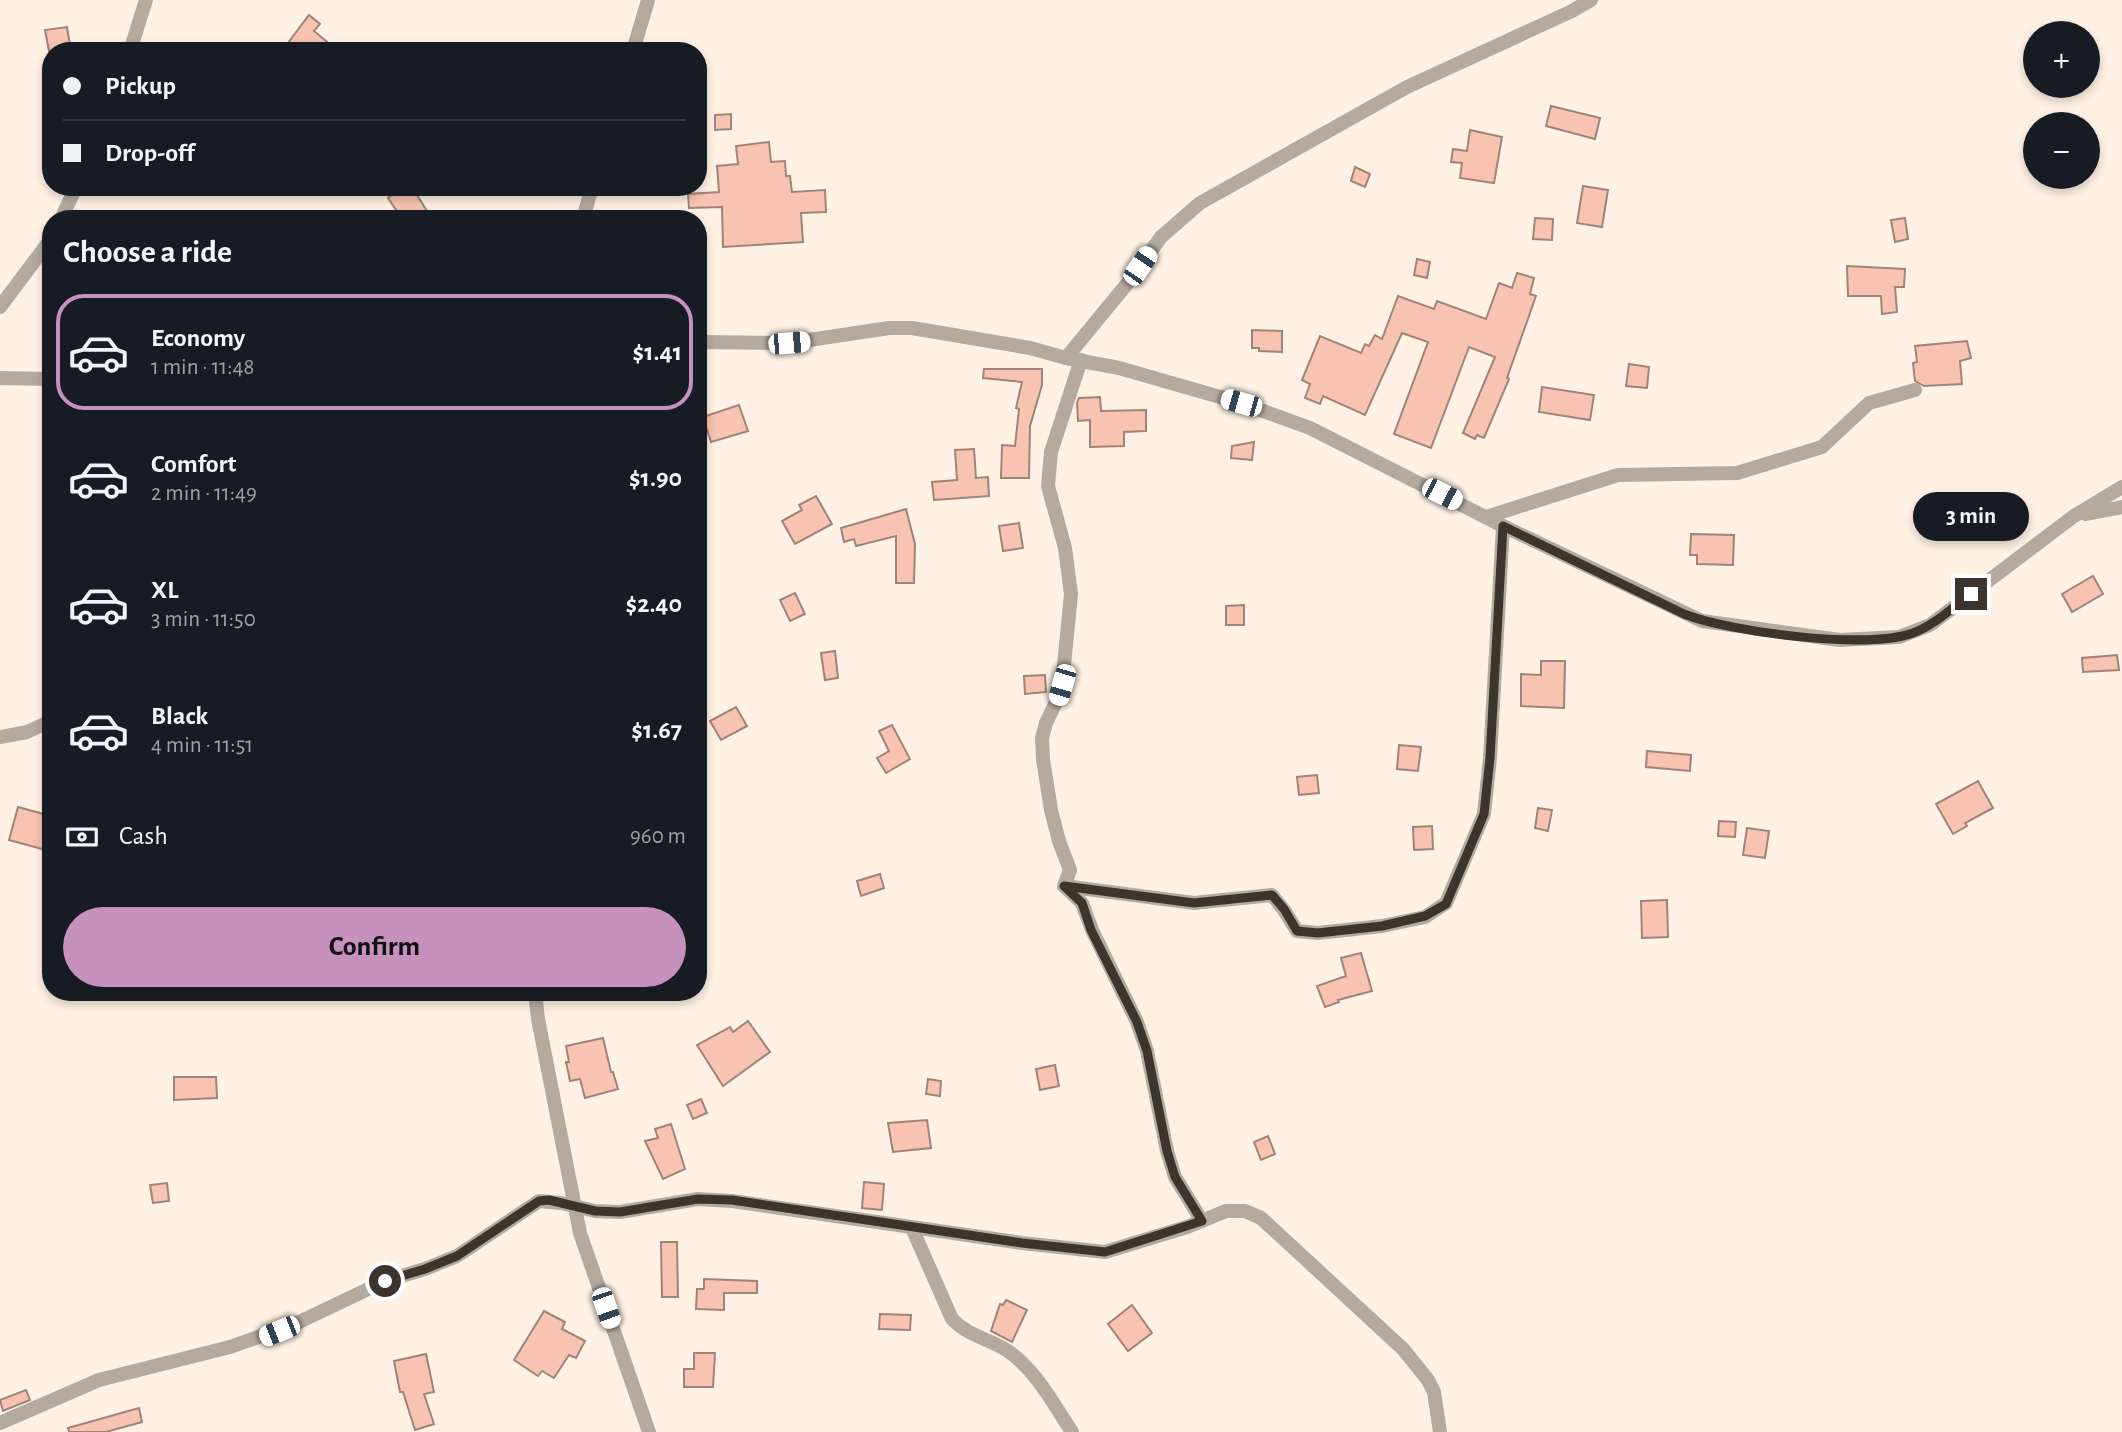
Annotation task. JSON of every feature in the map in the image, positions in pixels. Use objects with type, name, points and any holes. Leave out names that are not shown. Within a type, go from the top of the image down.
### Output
[{"type":"street","points":[[133,42],[146,0]]},
{"type":"street","points":[[636,42],[648,0]]},
{"type":"street","points":[[1066,358],[1131,279],[1161,237],[1200,203],[1407,87],[1591,0]]},
{"type":"street","points":[[0,307],[42,251]]},
{"type":"street","points":[[707,342],[789,343],[889,328],[912,328],[1017,346],[1131,371],[1293,420],[1503,526],[1702,621],[1840,640],[1899,637],[1930,625],[2074,516],[2122,487]]},
{"type":"street","points":[[1064,886],[1070,870],[1051,810],[1042,738],[1062,685],[1071,594],[1065,548],[1048,486],[1051,452],[1081,360]]},
{"type":"street","points":[[0,378],[42,379]]},
{"type":"street","points":[[1486,517],[1618,475],[1737,473],[1822,447],[1869,403],[1915,390]]},
{"type":"street","points":[[2074,516],[2122,507]]},
{"type":"street","points":[[1064,886],[1194,903],[1272,895],[1297,931],[1318,933],[1382,926],[1425,916],[1446,904],[1484,814],[1490,758],[1503,526]]},
{"type":"street","points":[[0,737],[27,732],[42,725]]},
{"type":"street","points":[[1064,886],[1082,903],[1091,930],[1137,1022],[1147,1051],[1167,1151],[1175,1177],[1202,1221]]},
{"type":"street","points":[[537,1001],[580,1233],[649,1432]]},
{"type":"street","points":[[0,1423],[99,1380],[230,1347],[295,1324],[385,1281],[457,1256],[539,1201],[620,1212],[698,1199],[732,1200],[912,1228],[1105,1252],[1226,1211],[1245,1211],[1261,1218],[1403,1349],[1428,1380],[1434,1392],[1440,1432]]},
{"type":"street","points":[[912,1228],[952,1320],[965,1331],[996,1343],[1026,1366],[1072,1432]]},
{"type":"building","points":[[309,15],[320,24],[314,31],[327,42],[289,42]]},
{"type":"building","points":[[67,27],[70,42],[47,42],[45,30]]},
{"type":"building","points":[[1551,106],[1600,118],[1595,139],[1546,126]]},
{"type":"building","points":[[731,114],[731,129],[715,130],[715,115]]},
{"type":"building","points":[[1470,130],[1502,137],[1494,183],[1460,178],[1462,163],[1451,162],[1453,149],[1467,151]]},
{"type":"building","points":[[769,142],[771,162],[785,161],[786,176],[790,176],[792,192],[825,190],[826,212],[801,213],[803,242],[723,247],[722,207],[689,208],[688,196],[707,196],[707,193],[719,192],[717,166],[738,164],[736,146]]},
{"type":"building","points":[[1355,167],[1370,174],[1365,187],[1351,181]]},
{"type":"building","points":[[1583,186],[1608,190],[1602,227],[1577,223]]},
{"type":"building","points":[[418,196],[426,210],[396,210],[388,198]]},
{"type":"building","points":[[1535,218],[1553,219],[1552,240],[1533,239]]},
{"type":"building","points":[[1905,218],[1908,239],[1895,242],[1891,220]]},
{"type":"building","points":[[1417,259],[1430,262],[1427,278],[1414,275]]},
{"type":"building","points":[[1847,266],[1905,269],[1904,287],[1895,287],[1897,312],[1882,314],[1881,296],[1848,296]]},
{"type":"building","points":[[1517,273],[1534,278],[1530,294],[1536,296],[1507,378],[1509,379],[1484,438],[1477,435],[1475,439],[1463,433],[1495,357],[1469,347],[1431,448],[1394,434],[1428,342],[1402,333],[1365,415],[1323,396],[1320,404],[1305,398],[1310,384],[1302,380],[1320,336],[1361,353],[1365,344],[1369,346],[1375,335],[1382,339],[1398,296],[1434,309],[1437,301],[1486,319],[1499,283],[1512,288]]},
{"type":"building","points":[[1252,330],[1282,331],[1282,352],[1252,348]]},
{"type":"building","points":[[1967,341],[1971,358],[1960,361],[1962,384],[1924,386],[1915,381],[1915,346]]},
{"type":"building","points":[[1629,364],[1649,367],[1647,388],[1626,386]]},
{"type":"building","points":[[984,369],[1042,369],[1042,385],[1030,426],[1029,478],[1001,478],[1002,445],[1015,446],[1019,409],[1016,408],[1022,382],[983,378]]},
{"type":"building","points":[[1542,387],[1594,395],[1590,420],[1539,412]]},
{"type":"building","points":[[1100,397],[1101,411],[1146,410],[1146,431],[1124,432],[1124,446],[1090,447],[1090,420],[1078,421],[1077,403],[1079,398]]},
{"type":"building","points":[[739,405],[748,431],[711,442],[707,416]]},
{"type":"building","points":[[1254,442],[1252,460],[1231,458],[1232,446]]},
{"type":"building","points":[[974,449],[976,478],[988,477],[989,496],[934,500],[932,482],[957,480],[955,450]]},
{"type":"building","points":[[816,496],[832,524],[795,544],[782,521],[802,510],[799,505]]},
{"type":"building","points":[[906,509],[915,544],[914,583],[896,583],[896,536],[856,546],[854,539],[844,542],[841,528]]},
{"type":"building","points":[[1019,523],[1023,548],[1003,551],[999,526]]},
{"type":"building","points":[[1691,534],[1734,535],[1733,565],[1697,564],[1697,555],[1690,555]]},
{"type":"building","points":[[2093,576],[2103,594],[2072,612],[2062,594]]},
{"type":"building","points":[[795,593],[805,614],[790,621],[780,600]]},
{"type":"building","points":[[1244,605],[1244,625],[1226,625],[1226,606]]},
{"type":"building","points":[[835,651],[838,678],[825,680],[821,653]]},
{"type":"building","points":[[2117,655],[2119,670],[2083,672],[2082,658]]},
{"type":"building","points":[[1541,661],[1565,661],[1564,708],[1521,706],[1521,674],[1541,675]]},
{"type":"building","points":[[1045,675],[1046,692],[1025,694],[1024,676]]},
{"type":"building","points":[[736,707],[747,726],[721,740],[710,721]]},
{"type":"building","points":[[892,725],[910,759],[886,773],[877,758],[889,751],[879,731]]},
{"type":"building","points":[[1399,745],[1421,747],[1418,771],[1397,769]]},
{"type":"building","points":[[1647,751],[1691,755],[1690,771],[1646,767]]},
{"type":"building","points":[[1317,775],[1319,793],[1299,795],[1297,777]]},
{"type":"building","points":[[1978,781],[1993,808],[1965,823],[1967,826],[1953,834],[1936,804]]},
{"type":"building","points":[[18,807],[42,814],[42,849],[9,840]]},
{"type":"building","points":[[1538,808],[1552,810],[1548,831],[1535,828]]},
{"type":"building","points":[[1719,821],[1736,822],[1735,837],[1718,836]]},
{"type":"building","points":[[1432,826],[1433,849],[1414,850],[1413,827]]},
{"type":"building","points":[[1747,828],[1769,831],[1765,858],[1743,855]]},
{"type":"building","points":[[880,874],[884,888],[861,896],[857,881]]},
{"type":"building","points":[[1667,900],[1668,937],[1642,938],[1641,901]]},
{"type":"building","points":[[1361,953],[1372,991],[1338,1000],[1339,1002],[1325,1007],[1317,986],[1346,976],[1341,958]]},
{"type":"building","points":[[748,1021],[770,1052],[723,1086],[697,1045],[730,1027],[733,1032]]},
{"type":"building","points":[[603,1038],[618,1089],[585,1098],[580,1079],[570,1081],[566,1046]]},
{"type":"building","points":[[1055,1065],[1059,1086],[1040,1090],[1036,1069]]},
{"type":"building","points":[[174,1077],[216,1077],[217,1098],[174,1100]]},
{"type":"building","points":[[928,1079],[941,1081],[940,1096],[926,1094]]},
{"type":"building","points":[[701,1099],[707,1113],[693,1119],[687,1105]]},
{"type":"building","points":[[927,1120],[931,1148],[893,1152],[888,1123]]},
{"type":"building","points":[[671,1124],[685,1169],[663,1179],[645,1141],[658,1138],[655,1129]]},
{"type":"building","points":[[1268,1136],[1275,1154],[1261,1160],[1254,1142]]},
{"type":"building","points":[[864,1182],[884,1184],[882,1210],[862,1208]]},
{"type":"building","points":[[167,1183],[169,1201],[153,1203],[150,1185]]},
{"type":"building","points":[[661,1242],[677,1242],[678,1297],[662,1297]]},
{"type":"building","points":[[704,1279],[757,1281],[757,1293],[724,1293],[724,1310],[696,1309],[697,1289],[704,1289]]},
{"type":"building","points":[[1006,1300],[1027,1310],[1012,1342],[991,1331],[1000,1304],[1003,1305]]},
{"type":"building","points":[[1132,1305],[1152,1333],[1128,1351],[1108,1324]]},
{"type":"building","points":[[544,1311],[565,1322],[562,1329],[585,1341],[576,1358],[569,1355],[554,1378],[542,1371],[538,1376],[514,1360]]},
{"type":"building","points":[[880,1314],[911,1315],[910,1330],[879,1329]]},
{"type":"building","points":[[694,1353],[715,1353],[713,1387],[684,1387],[684,1369],[694,1369]]},
{"type":"building","points":[[426,1354],[434,1392],[424,1394],[434,1424],[415,1430],[403,1392],[400,1392],[394,1361]]},
{"type":"building","points":[[26,1390],[30,1400],[3,1411],[0,1400]]},
{"type":"building","points":[[139,1408],[142,1422],[106,1432],[69,1432],[68,1428]]},
{"type":"route","points":[[385,1281],[457,1256],[530,1206],[549,1200],[575,1208],[620,1212],[698,1199],[732,1200],[878,1223],[1105,1252],[1202,1221],[1186,1199],[1175,1177],[1167,1151],[1147,1051],[1137,1022],[1091,930],[1082,903],[1064,886],[1194,903],[1272,895],[1297,931],[1318,933],[1382,926],[1425,916],[1446,904],[1484,814],[1490,758],[1503,526],[1684,614],[1702,621],[1760,631],[1840,640],[1899,637],[1930,625],[1971,594]]}]
